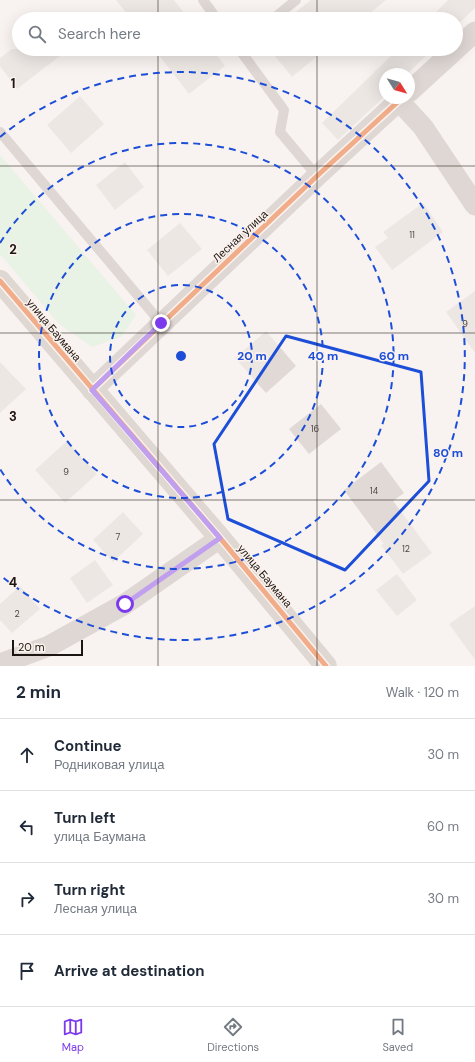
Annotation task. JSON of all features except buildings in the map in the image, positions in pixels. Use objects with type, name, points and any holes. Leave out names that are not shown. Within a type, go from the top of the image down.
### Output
[{"type":"street","name":"Лесная улица","points":[[463,43],[475,32]]},
{"type":"street","name":"Лесная улица","points":[[415,86],[448,56]]},
{"type":"street","name":"Лесная улица","points":[[92,390],[161,323],[395,104]]},
{"type":"street","points":[[408,104],[475,205]]},
{"type":"street","name":"улица Баумана","points":[[0,281],[220,538],[326,666]]},
{"type":"street","points":[[0,664],[49,646],[125,604],[220,538]]},
{"type":"lane","points":[[203,0],[212,12]]},
{"type":"lane","points":[[281,12],[296,0]]},
{"type":"lane","points":[[244,56],[284,110],[280,132],[317,176]]},
{"type":"lane","points":[[0,132],[161,323]]},
{"type":"highlighted area","points":[[286,336],[421,372],[429,481],[345,570],[228,519],[214,444]]},
{"type":"green space","points":[[0,155],[136,315],[121,337],[92,347],[59,324],[0,254]]},
{"type":"cycle path","points":[[92,390],[317,176],[395,104]]},
{"type":"cycle path","points":[[0,281],[220,538],[326,666]]},
{"type":"route","points":[[125,604],[220,538],[92,390],[161,323]]}]
